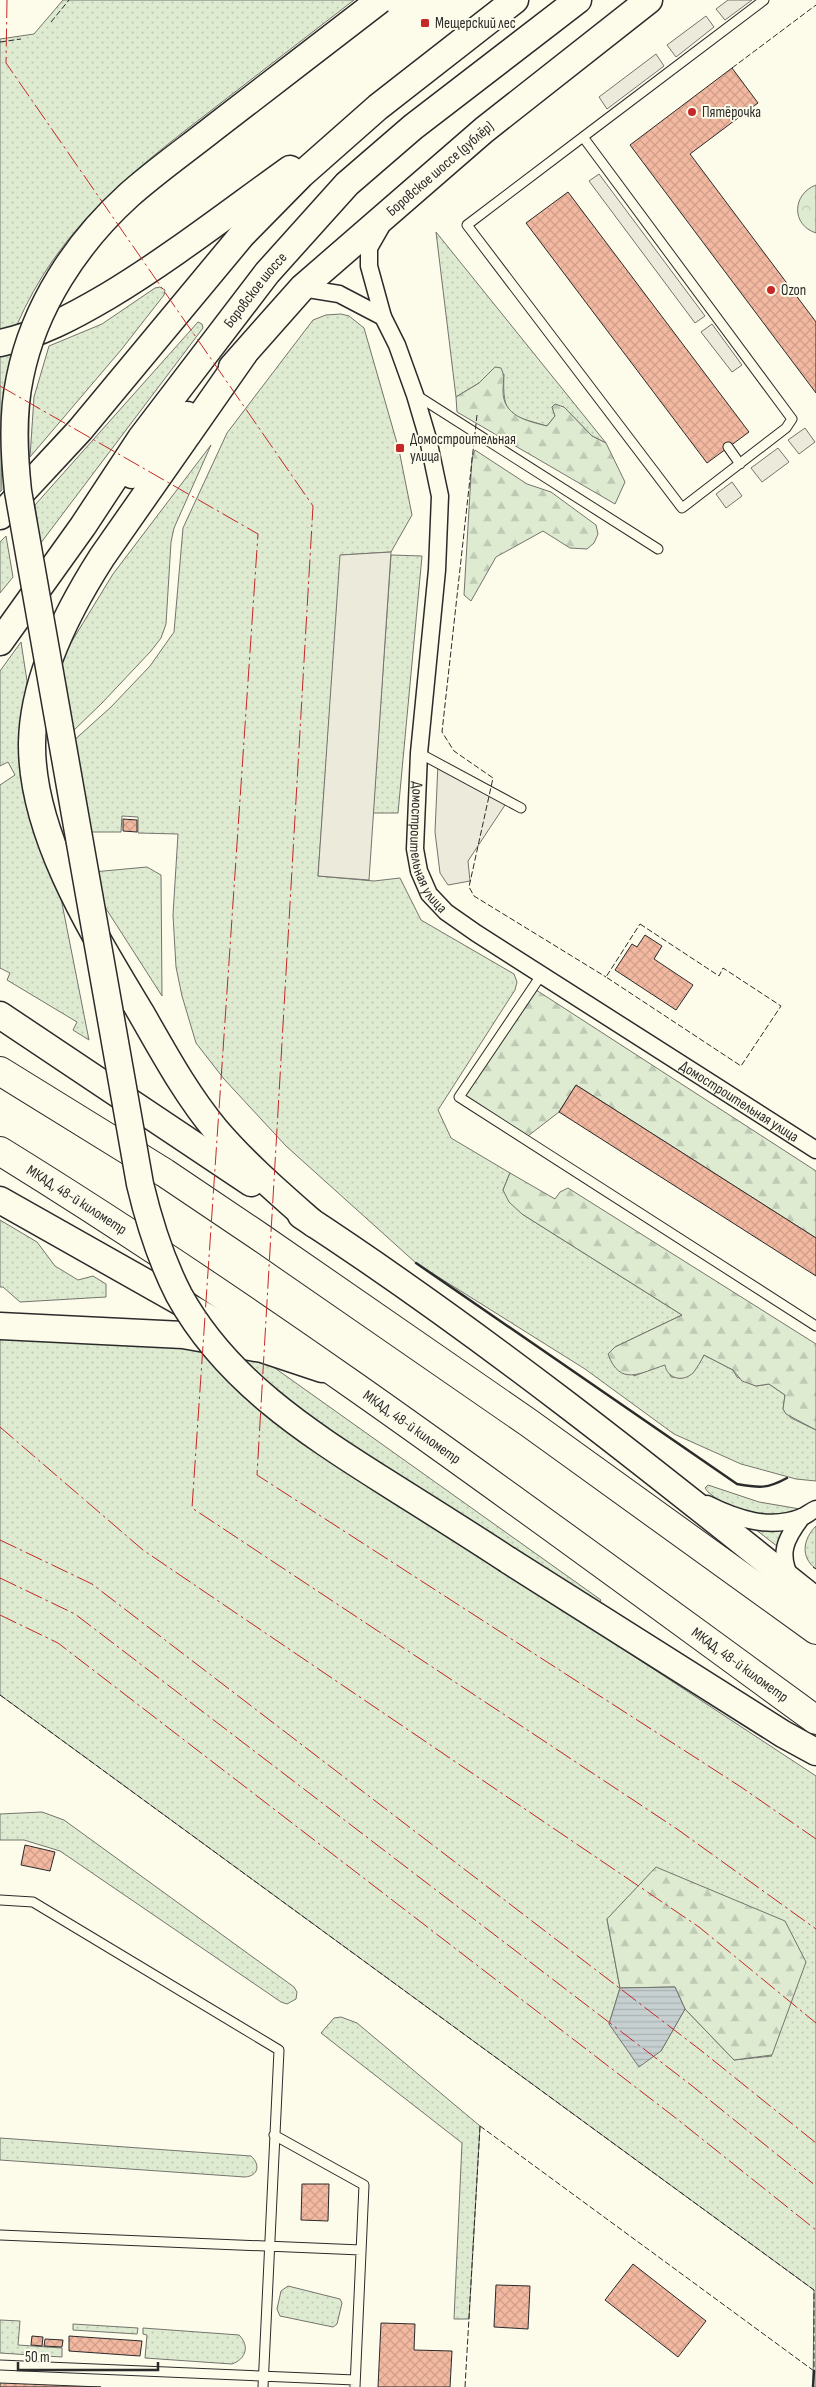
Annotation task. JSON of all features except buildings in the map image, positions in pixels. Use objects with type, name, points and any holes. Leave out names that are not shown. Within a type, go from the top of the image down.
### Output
[{"type":"highway","points":[[0,1071],[165,1173],[260,1238],[582,1461],[816,1630]]},
{"type":"highway","name":"МКАД, 48-й километр","points":[[0,1151],[79,1200],[359,1388],[815,1719]]},
{"type":"main road","points":[[380,0],[146,181],[113,210],[77,252],[58,280],[43,309],[22,367],[15,413],[17,482],[140,1184],[151,1227],[179,1294],[198,1325],[226,1360],[263,1396],[308,1433],[783,1734],[816,1752]]},
{"type":"main road","points":[[0,343],[35,334],[81,312],[142,275],[378,107],[516,0]]},
{"type":"main road","name":"Боровское шоссе","points":[[0,642],[83,526],[141,438],[267,272],[347,184],[413,127],[578,0]]},
{"type":"main road","name":"Боровское шоссе (дублёр)","points":[[244,354],[302,288],[390,211],[484,130],[649,0]]},
{"type":"main road","points":[[0,516],[80,430],[242,236],[301,174],[378,107]]},
{"type":"main road","points":[[83,526],[244,354]]},
{"type":"main road","points":[[244,354],[102,557],[72,608],[49,663],[34,712],[32,743],[34,772],[56,854],[77,900],[101,946],[184,1087],[216,1129],[251,1169],[314,1224]]},
{"type":"main road","points":[[0,1016],[435,1306],[680,1491],[816,1601]]},
{"type":"main road","points":[[0,1200],[262,1349]]},
{"type":"main road","points":[[0,1326],[183,1335],[231,1342],[262,1349],[318,1367],[359,1388]]},
{"type":"street","name":"Домостроительная улица","points":[[390,211],[369,248],[369,266],[382,317],[397,345],[416,395],[428,439],[440,496],[436,588],[419,754],[415,850],[419,871],[429,894],[446,912],[816,1150]]},
{"type":"street","points":[[302,288],[339,294],[382,317]]},
{"type":"street","points":[[680,1491],[716,1509],[760,1523],[779,1523],[809,1513]]},
{"type":"street","points":[[795,1584],[786,1568],[784,1553],[787,1538],[809,1513]]},
{"type":"lane","points":[[583,137],[791,414],[790,426],[682,508],[467,225],[583,137],[764,0]]},
{"type":"lane","points":[[416,395],[658,550]]},
{"type":"lane","points":[[728,447],[740,464]]},
{"type":"lane","points":[[419,754],[521,808]]},
{"type":"lane","points":[[542,974],[459,1097],[816,1326]]},
{"type":"lane","points":[[0,1900],[33,1902],[279,2050],[263,2387]]},
{"type":"lane","points":[[0,2365],[263,2376],[355,2383],[364,2185],[274,2135]]},
{"type":"lane","points":[[0,2234],[361,2250]]},
{"type":"green space","points":[[63,0],[354,0],[182,133],[125,180],[75,231],[53,260],[33,292],[16,327],[0,330],[0,39],[34,34]]},
{"type":"green space","points":[[816,185],[816,233],[802,223],[798,209],[802,195]]},
{"type":"green space","points":[[436,232],[606,443],[592,436],[564,407],[552,407],[555,416],[547,426],[516,416],[510,412],[505,398],[504,374],[486,376],[479,383],[456,397]]},
{"type":"green space","points":[[160,287],[165,290],[164,295],[121,350],[30,457],[34,397],[49,346],[102,324],[155,288]]},
{"type":"green space","points":[[341,314],[349,316],[364,328],[399,450],[412,515],[391,552],[341,555],[318,876],[374,881],[400,878],[421,920],[514,974],[517,982],[515,990],[438,1110],[451,1138],[510,1173],[503,1190],[522,1214],[682,1315],[615,1347],[634,1376],[665,1364],[671,1377],[682,1378],[699,1364],[704,1355],[733,1370],[737,1377],[756,1386],[769,1384],[785,1395],[783,1409],[791,1418],[816,1430],[816,1481],[796,1479],[741,1464],[674,1434],[585,1369],[416,1263],[286,1146],[224,1079],[196,1043],[182,996],[176,967],[173,915],[178,834],[138,833],[138,817],[122,816],[121,832],[86,832],[71,743],[111,707],[150,666],[174,632],[183,528],[227,433],[313,320],[326,315]]},
{"type":"green space","points":[[198,322],[202,324],[203,328],[40,544],[35,505]]},
{"type":"green space","points":[[13,353],[3,422],[2,490],[0,492],[0,356]]},
{"type":"green space","points":[[495,367],[501,368],[504,399],[512,412],[524,419],[547,426],[555,416],[552,407],[555,404],[564,407],[592,436],[606,443],[625,482],[615,504],[457,412],[456,397],[479,383]]},
{"type":"green space","points":[[211,445],[174,528],[171,542],[166,624],[161,638],[102,703],[70,734],[58,664],[113,574]]},
{"type":"green space","points":[[475,450],[527,484],[551,492],[596,525],[598,534],[594,543],[587,549],[570,548],[543,531],[496,557],[471,601],[464,595],[472,458]]},
{"type":"green space","points":[[6,536],[13,577],[0,593],[0,542]]},
{"type":"green space","points":[[391,555],[422,556],[398,813],[373,813]]},
{"type":"green space","points":[[21,642],[27,681],[22,720],[54,863],[89,1040],[73,1030],[77,1022],[7,980],[10,973],[0,968],[0,785],[15,775],[8,762],[0,766],[0,671]]},
{"type":"green space","points":[[147,867],[161,875],[162,996],[96,893],[93,872]]},
{"type":"green space","points":[[533,988],[816,1171],[816,1238],[576,1085],[559,1112],[524,1139],[459,1097]]},
{"type":"green space","points":[[510,1173],[555,1199],[560,1192],[568,1188],[816,1344],[816,1430],[786,1414],[783,1409],[785,1395],[769,1384],[756,1386],[742,1381],[733,1370],[704,1355],[693,1373],[684,1378],[672,1376],[665,1365],[632,1375],[618,1371],[608,1354],[615,1347],[682,1315],[522,1214],[509,1202],[503,1190]]},
{"type":"green space","points":[[0,1220],[37,1242],[55,1266],[78,1280],[93,1276],[106,1284],[106,1297],[20,1302],[3,1287],[0,1287]]},
{"type":"green space","points":[[0,1329],[231,1347],[272,1366],[601,1600],[585,1624],[816,1776],[816,2387],[813,2387],[814,2290],[0,1695]],"holes":[[[607,1919],[772,2056],[734,2060],[685,2009],[661,2051],[609,2024],[620,1988]]]},
{"type":"green space","points":[[708,1485],[759,1502],[800,1509],[778,1547],[708,1492],[705,1488]]},
{"type":"green space","points":[[816,1526],[816,1569],[807,1559],[805,1548],[808,1537]]},
{"type":"green space","points":[[42,1812],[64,1820],[294,1987],[297,1992],[296,1999],[287,2004],[281,2002],[60,1851],[24,1840],[0,1840],[0,1814]]},
{"type":"green space","points":[[656,1867],[785,1921],[806,1962],[772,2055],[734,2060],[685,2009],[675,1987],[620,1988],[607,1919]]},
{"type":"green space","points":[[341,2017],[357,2023],[480,2126],[469,2319],[454,2319],[462,2143],[321,2033],[334,2018]]},
{"type":"green space","points":[[0,2138],[251,2156],[256,2163],[257,2170],[253,2175],[245,2177],[0,2160]]},
{"type":"green space","points":[[288,2286],[340,2299],[342,2303],[337,2324],[333,2327],[280,2316],[277,2309],[281,2291]]},
{"type":"green space","points":[[0,2320],[20,2321],[18,2345],[62,2348],[62,2357],[0,2353]]},
{"type":"green space","points":[[73,2324],[138,2328],[137,2334],[73,2330]]},
{"type":"green space","points":[[143,2328],[239,2335],[245,2343],[245,2352],[241,2359],[232,2364],[145,2358],[147,2335],[143,2334]]},
{"type":"shaded area","points":[[728,0],[752,0],[725,20],[716,9]]},
{"type":"shaded area","points":[[706,16],[714,27],[676,57],[667,45]]},
{"type":"shaded area","points":[[656,54],[664,66],[607,109],[599,97]]},
{"type":"shaded area","points":[[599,174],[705,316],[695,323],[589,181]]},
{"type":"shaded area","points":[[712,324],[742,365],[732,372],[701,332]]},
{"type":"shaded area","points":[[805,428],[815,442],[799,454],[788,440]]},
{"type":"shaded area","points":[[778,448],[789,462],[762,482],[751,468]]},
{"type":"shaded area","points":[[732,482],[742,496],[726,508],[716,494]]},
{"type":"shaded area","points":[[391,552],[369,880],[318,876],[340,555]]},
{"type":"shaded area","points":[[438,763],[505,805],[468,861],[470,881],[448,885],[440,873],[435,832]]},
{"type":"shaded area","points":[[675,1987],[685,2009],[661,2051],[639,2067],[609,2024],[620,1988]]},
{"type":"fence","points":[[51,22],[69,0]]},
{"type":"fence","points":[[732,68],[816,5]]},
{"type":"fence","points":[[0,42],[21,39]]},
{"type":"fence","points":[[477,415],[442,732],[454,751],[493,778],[469,887],[474,896],[606,977]]},
{"type":"fence","points":[[640,924],[719,976],[723,968],[781,1006],[741,1066],[606,977],[640,924]]},
{"type":"fence","points":[[0,1695],[814,2290],[814,2371]]},
{"type":"fence","points":[[480,2126],[814,2371]]},
{"type":"fence","points":[[465,2387],[480,2126]]},
{"type":"wall","points":[[416,1263],[737,1484],[763,1487],[787,1478]]},
{"type":"wall","points":[[813,2387],[814,2371]]},
{"type":"power","points":[[7,0],[6,63],[313,506],[257,1475],[741,1787],[816,1839]]},
{"type":"power","points":[[0,386],[258,534],[192,1508],[677,1829],[816,1929]]},
{"type":"power","points":[[0,1427],[143,1550],[699,1927],[816,2023]]},
{"type":"power","points":[[0,1540],[92,1584],[703,2052],[816,2143]]},
{"type":"power","points":[[0,1578],[75,1614],[691,2085],[816,2186]]},
{"type":"power","points":[[0,1615],[58,1643],[677,2119],[816,2230]]},
{"type":"place","name":"Мещерский лес","points":[[425,23]]},
{"type":"place","name":"Пятёрочка","points":[[692,112]]},
{"type":"place","name":"Ozon","points":[[771,290]]},
{"type":"place","name":"Домостроительная улица","points":[[400,448]]}]
